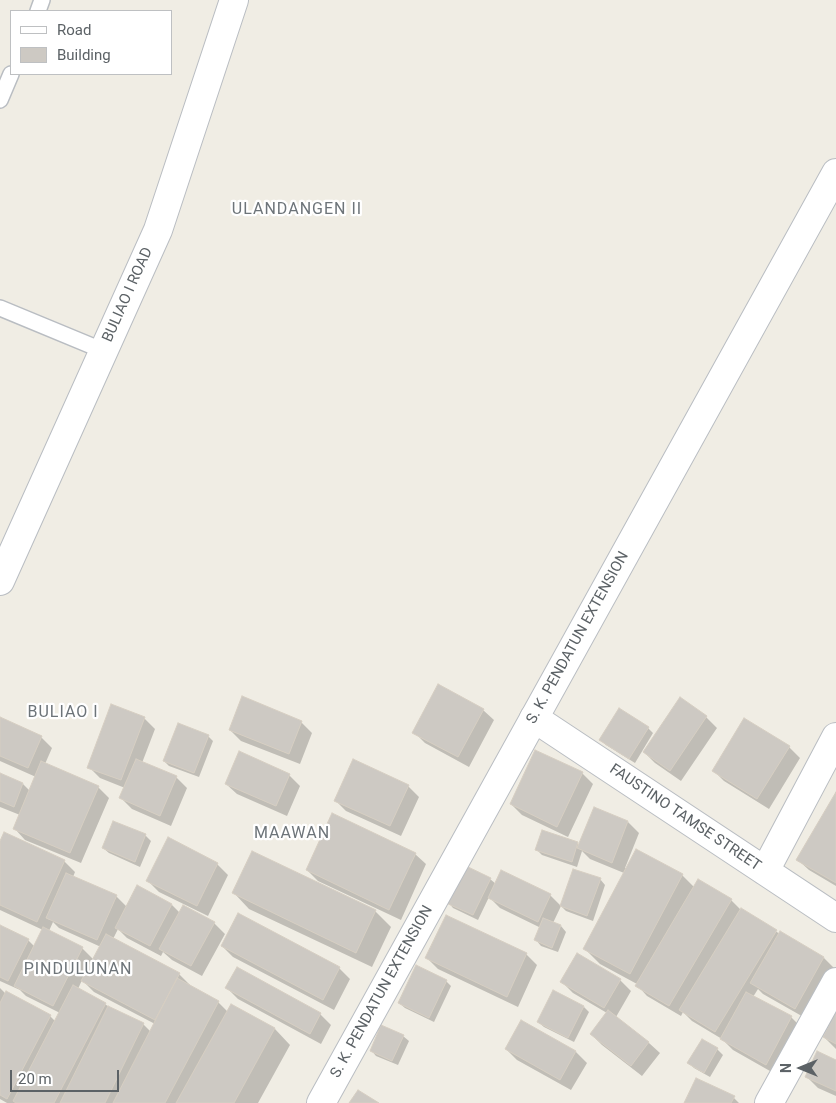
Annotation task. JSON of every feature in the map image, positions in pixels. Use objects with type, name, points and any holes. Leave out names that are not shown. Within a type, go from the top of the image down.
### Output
[{"type":"street","name":"BULIAO I ROAD","points":[[0,582],[158,230],[234,0]]},
{"type":"street","name":"S. K. PENDATUN EXTENSION","points":[[321,1103],[836,173]]},
{"type":"street","name":"FAUSTINO TAMSE STREET","points":[[534,718],[836,918]]},
{"type":"street","points":[[765,871],[836,737]]},
{"type":"street","points":[[769,1103],[836,982]]},
{"type":"lane","points":[[0,100],[11,75]]},
{"type":"lane","points":[[0,308],[104,351]]},
{"type":"building","points":[[438,684],[484,709],[458,757],[412,733]]},
{"type":"building","points":[[242,696],[302,721],[289,754],[229,730]]},
{"type":"building","points":[[680,697],[707,716],[670,771],[643,752]]},
{"type":"building","points":[[111,704],[145,717],[121,780],[87,768]]},
{"type":"building","points":[[619,708],[649,727],[629,759],[599,740]]},
{"type":"building","points":[[0,717],[42,736],[28,768],[0,756]]},
{"type":"building","points":[[744,718],[790,746],[757,799],[712,771]]},
{"type":"building","points":[[178,723],[209,735],[194,773],[163,761]]},
{"type":"building","points":[[535,750],[583,772],[557,827],[510,804]]},
{"type":"building","points":[[239,751],[290,774],[276,806],[225,784]]},
{"type":"building","points":[[136,759],[177,776],[160,816],[119,798]]},
{"type":"building","points":[[353,759],[409,785],[390,826],[334,801]]},
{"type":"building","points":[[41,761],[99,786],[70,853],[13,829]]},
{"type":"building","points":[[0,773],[23,783],[14,807],[0,801]]},
{"type":"building","points":[[836,792],[836,883],[796,860]]},
{"type":"building","points":[[594,807],[628,821],[612,863],[577,848]]},
{"type":"building","points":[[332,813],[416,853],[389,910],[306,870]]},
{"type":"building","points":[[113,821],[146,834],[135,862],[102,848]]},
{"type":"building","points":[[542,830],[578,842],[572,862],[535,850]]},
{"type":"building","points":[[4,832],[65,860],[37,922],[0,905],[0,841]]},
{"type":"building","points":[[168,837],[218,863],[197,906],[146,881]]},
{"type":"building","points":[[636,849],[683,874],[630,974],[583,949]]},
{"type":"building","points":[[252,851],[376,910],[356,953],[232,893]]},
{"type":"building","points":[[464,865],[491,878],[473,915],[446,903]]},
{"type":"building","points":[[573,869],[601,878],[587,916],[560,906]]},
{"type":"building","points":[[501,870],[551,894],[538,922],[488,898]]},
{"type":"building","points":[[66,873],[117,895],[97,940],[46,918]]},
{"type":"building","points":[[698,879],[732,899],[669,1006],[635,986]]},
{"type":"building","points":[[137,885],[172,904],[150,946],[115,928]]},
{"type":"building","points":[[183,905],[215,922],[191,966],[159,949]]},
{"type":"building","points":[[741,908],[777,930],[715,1032],[679,1010]]},
{"type":"building","points":[[238,913],[340,967],[323,1000],[221,946]]},
{"type":"building","points":[[446,915],[527,953],[507,997],[425,958]]},
{"type":"building","points":[[543,918],[561,925],[552,948],[534,940]]},
{"type":"building","points":[[0,925],[29,939],[8,981],[0,977]]},
{"type":"building","points":[[43,927],[83,947],[53,1006],[14,986]]},
{"type":"building","points":[[780,931],[824,957],[795,1009],[750,983]]},
{"type":"building","points":[[106,934],[180,973],[155,1020],[81,981]]},
{"type":"building","points":[[577,953],[621,979],[604,1008],[560,982]]},
{"type":"building","points":[[416,965],[447,980],[429,1018],[398,1003]]},
{"type":"building","points":[[237,967],[321,1013],[310,1034],[225,988]]},
{"type":"building","points":[[177,978],[219,1001],[165,1103],[113,1103]]},
{"type":"building","points":[[73,985],[106,1003],[54,1103],[16,1103],[13,1101]]},
{"type":"building","points":[[553,990],[584,1006],[568,1038],[537,1022]]},
{"type":"building","points":[[6,991],[51,1015],[7,1099],[0,1095],[0,1003]]},
{"type":"building","points":[[746,992],[792,1016],[766,1065],[720,1039]]},
{"type":"building","points":[[231,1004],[275,1028],[234,1103],[176,1103]]},
{"type":"building","points":[[108,1006],[144,1023],[105,1103],[60,1103]]},
{"type":"building","points":[[608,1010],[649,1042],[631,1066],[590,1034]]},
{"type":"building","points":[[836,1013],[836,1044],[823,1037]]},
{"type":"building","points":[[521,1020],[576,1051],[560,1080],[505,1049]]},
{"type":"building","points":[[381,1025],[404,1035],[392,1061],[370,1051]]},
{"type":"building","points":[[702,1039],[718,1048],[704,1073],[687,1063]]},
{"type":"building","points":[[817,1051],[836,1060],[836,1091],[805,1077]]},
{"type":"building","points":[[696,1078],[735,1096],[731,1103],[684,1103]]},
{"type":"building","points":[[358,1090],[379,1103],[349,1103]]},
{"type":"district","name":"ULANDANGEN II","points":[[297,210]]},
{"type":"district","name":"BULIAO I","points":[[63,713]]},
{"type":"district","name":"MAAWAN","points":[[292,834]]},
{"type":"district","name":"PINDULUNAN","points":[[78,970]]}]
